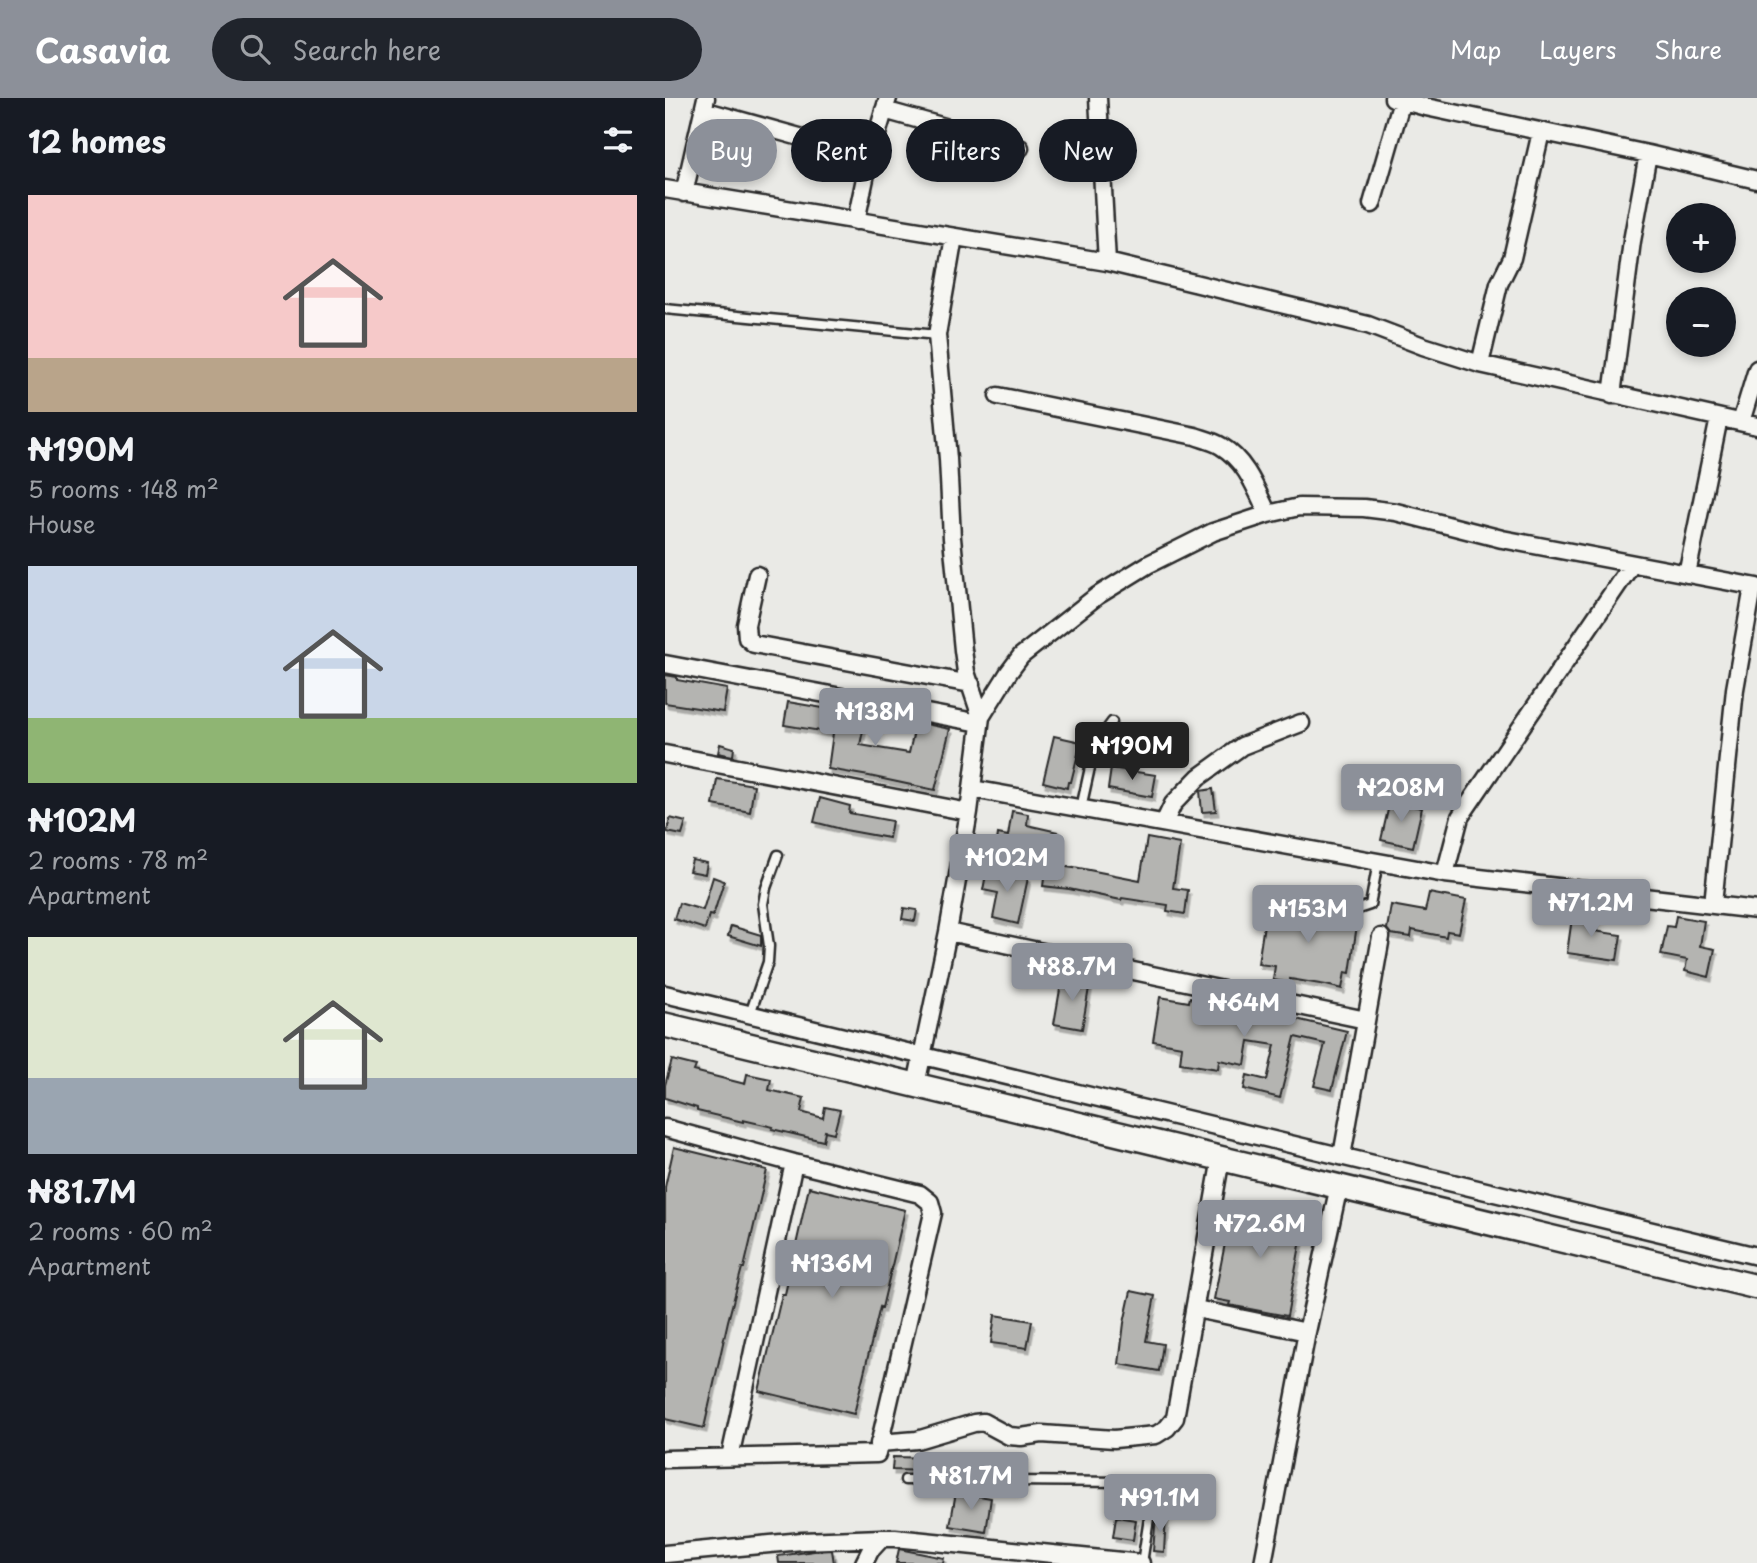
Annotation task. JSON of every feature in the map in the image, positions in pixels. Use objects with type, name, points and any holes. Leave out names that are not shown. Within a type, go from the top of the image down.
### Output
[{"type":"main road","points":[[665,1025],[1757,1287]]},
{"type":"street","points":[[1098,98],[1107,262]]},
{"type":"street","points":[[1372,204],[1397,99],[1427,102],[1541,132],[1757,180]]},
{"type":"street","points":[[684,193],[705,104],[791,134]]},
{"type":"street","points":[[886,104],[932,119]]},
{"type":"street","points":[[1480,365],[1499,284],[1512,258],[1541,132]]},
{"type":"street","points":[[1612,395],[1632,241],[1648,154]]},
{"type":"street","points":[[856,221],[864,182]]},
{"type":"street","points":[[665,189],[1107,262],[1368,325],[1480,365],[1749,424],[1757,369]]},
{"type":"street","points":[[916,1085],[969,812],[981,720],[966,672],[960,625],[937,335],[954,237]]},
{"type":"street","points":[[998,396],[1195,436],[1220,445],[1238,459],[1252,478],[1268,514]]},
{"type":"street","points":[[1687,574],[1719,418]]},
{"type":"street","points":[[981,720],[1021,656],[1097,596],[1149,564],[1213,532],[1299,507],[1364,508],[1396,512],[1501,539],[1755,587],[1735,689],[1713,904]]},
{"type":"street","points":[[1445,874],[1460,817],[1632,564]]},
{"type":"street","points":[[758,575],[746,625],[747,638],[754,644],[971,684]]},
{"type":"street","points":[[665,664],[981,720]]},
{"type":"street","points":[[1164,823],[1173,804],[1199,777],[1242,747],[1301,723]]},
{"type":"street","points":[[665,754],[969,812]]},
{"type":"street","points":[[973,789],[1445,874],[1757,910]]},
{"type":"street","points":[[947,932],[1366,1020]]},
{"type":"street","points":[[1342,1156],[1381,937]]},
{"type":"street","points":[[665,994],[1757,1256]]},
{"type":"street","points":[[665,1128],[920,1194],[930,1202],[933,1213],[877,1454],[665,1459]]},
{"type":"street","points":[[879,1443],[917,1440],[983,1422],[1009,1436],[1021,1437],[1042,1434],[1114,1439],[1156,1436],[1167,1428],[1175,1418],[1221,1158]]},
{"type":"street","points":[[730,1457],[794,1163]]},
{"type":"street","points":[[1263,1563],[1307,1332],[1339,1186]]},
{"type":"street","points":[[1196,1309],[1307,1332]]},
{"type":"street","points":[[865,1563],[870,1550],[882,1538]]},
{"type":"street","points":[[665,1554],[802,1541],[895,1538],[984,1555],[1141,1563]]},
{"type":"lane","points":[[665,309],[937,335]]},
{"type":"lane","points":[[1081,808],[1095,745],[1112,722]]},
{"type":"lane","points":[[750,1014],[768,962],[769,946],[763,904],[778,855]]},
{"type":"lane","points":[[1273,896],[1365,908],[1370,905],[1378,862]]},
{"type":"lane","points":[[905,1480],[1127,1482],[1139,1485],[1148,1490],[1150,1502],[1141,1563]]},
{"type":"building","points":[[665,675],[677,677],[677,680],[727,689],[723,712],[665,703]]},
{"type":"building","points":[[788,702],[829,709],[828,713],[865,721],[860,745],[909,753],[916,722],[950,729],[935,790],[828,769],[833,733],[784,725]]},
{"type":"building","points":[[1054,736],[1081,742],[1067,788],[1043,782]]},
{"type":"building","points":[[720,744],[734,748],[733,756],[718,753]]},
{"type":"building","points":[[1111,768],[1156,775],[1152,797],[1108,789]]},
{"type":"building","points":[[717,779],[754,785],[750,812],[713,805]]},
{"type":"building","points":[[1213,789],[1216,811],[1202,812],[1200,791]]},
{"type":"building","points":[[820,798],[850,806],[849,813],[892,821],[889,838],[814,822]]},
{"type":"building","points":[[1390,801],[1422,808],[1413,847],[1381,840]]},
{"type":"building","points":[[1012,811],[1028,814],[1027,825],[1058,832],[1052,862],[1025,856],[1026,853],[996,848],[998,834],[1008,836]]},
{"type":"building","points":[[670,818],[686,822],[682,835],[667,832]]},
{"type":"building","points":[[1147,838],[1180,844],[1173,888],[1188,890],[1185,914],[1167,911],[1168,905],[1121,900],[1043,886],[1046,864],[1140,880]]},
{"type":"building","points":[[692,860],[707,863],[705,874],[689,871]]},
{"type":"building","points":[[987,869],[1028,878],[1018,924],[993,918],[998,893],[983,890]]},
{"type":"building","points":[[713,877],[724,881],[713,916],[709,915],[705,929],[674,919],[679,903],[703,910]]},
{"type":"building","points":[[1429,893],[1466,900],[1459,933],[1447,931],[1446,937],[1412,930],[1411,937],[1391,934],[1387,929],[1391,905],[1425,911]]},
{"type":"building","points":[[1267,904],[1358,918],[1350,973],[1345,972],[1342,989],[1290,979],[1290,983],[1273,980],[1275,966],[1258,964]]},
{"type":"building","points":[[904,908],[917,910],[915,921],[902,919]]},
{"type":"building","points":[[1573,911],[1597,915],[1594,931],[1621,935],[1617,960],[1567,953]]},
{"type":"building","points":[[1676,916],[1704,921],[1700,946],[1715,949],[1709,977],[1685,971],[1687,960],[1661,955],[1667,926],[1674,927]]},
{"type":"building","points":[[731,926],[761,935],[761,946],[728,936]]},
{"type":"building","points":[[1062,978],[1090,982],[1082,1029],[1054,1024]]},
{"type":"building","points":[[1160,997],[1189,1002],[1190,997],[1236,1003],[1347,1031],[1332,1090],[1314,1086],[1325,1044],[1295,1037],[1280,1098],[1244,1089],[1247,1075],[1267,1080],[1275,1045],[1249,1041],[1245,1065],[1219,1060],[1218,1069],[1180,1063],[1182,1046],[1153,1041]]},
{"type":"building","points":[[672,1060],[696,1066],[694,1071],[745,1084],[747,1074],[771,1079],[769,1090],[804,1098],[801,1112],[823,1118],[825,1107],[840,1110],[834,1133],[825,1131],[823,1141],[697,1111],[697,1108],[665,1098],[665,1085]]},
{"type":"building","points":[[674,1147],[767,1170],[704,1428],[665,1419],[665,1187]]},
{"type":"building","points":[[809,1187],[905,1210],[854,1414],[759,1391],[782,1294],[785,1294]]},
{"type":"building","points":[[1233,1203],[1265,1212],[1305,1218],[1287,1316],[1229,1305],[1230,1302],[1214,1299]]},
{"type":"building","points":[[1131,1291],[1155,1296],[1146,1341],[1163,1344],[1159,1371],[1119,1364]]},
{"type":"building","points":[[995,1315],[1032,1321],[1027,1348],[991,1343]]},
{"type":"building","points":[[893,1457],[977,1459],[977,1472],[892,1470]]},
{"type":"building","points":[[956,1492],[991,1498],[986,1532],[950,1526]]},
{"type":"building","points":[[1156,1515],[1166,1515],[1164,1552],[1153,1551]]},
{"type":"building","points":[[1116,1517],[1136,1520],[1133,1540],[1113,1537]]},
{"type":"building","points":[[899,1549],[944,1558],[943,1563],[896,1563]]},
{"type":"building","points":[[832,1550],[834,1563],[779,1563],[778,1556]]}]
